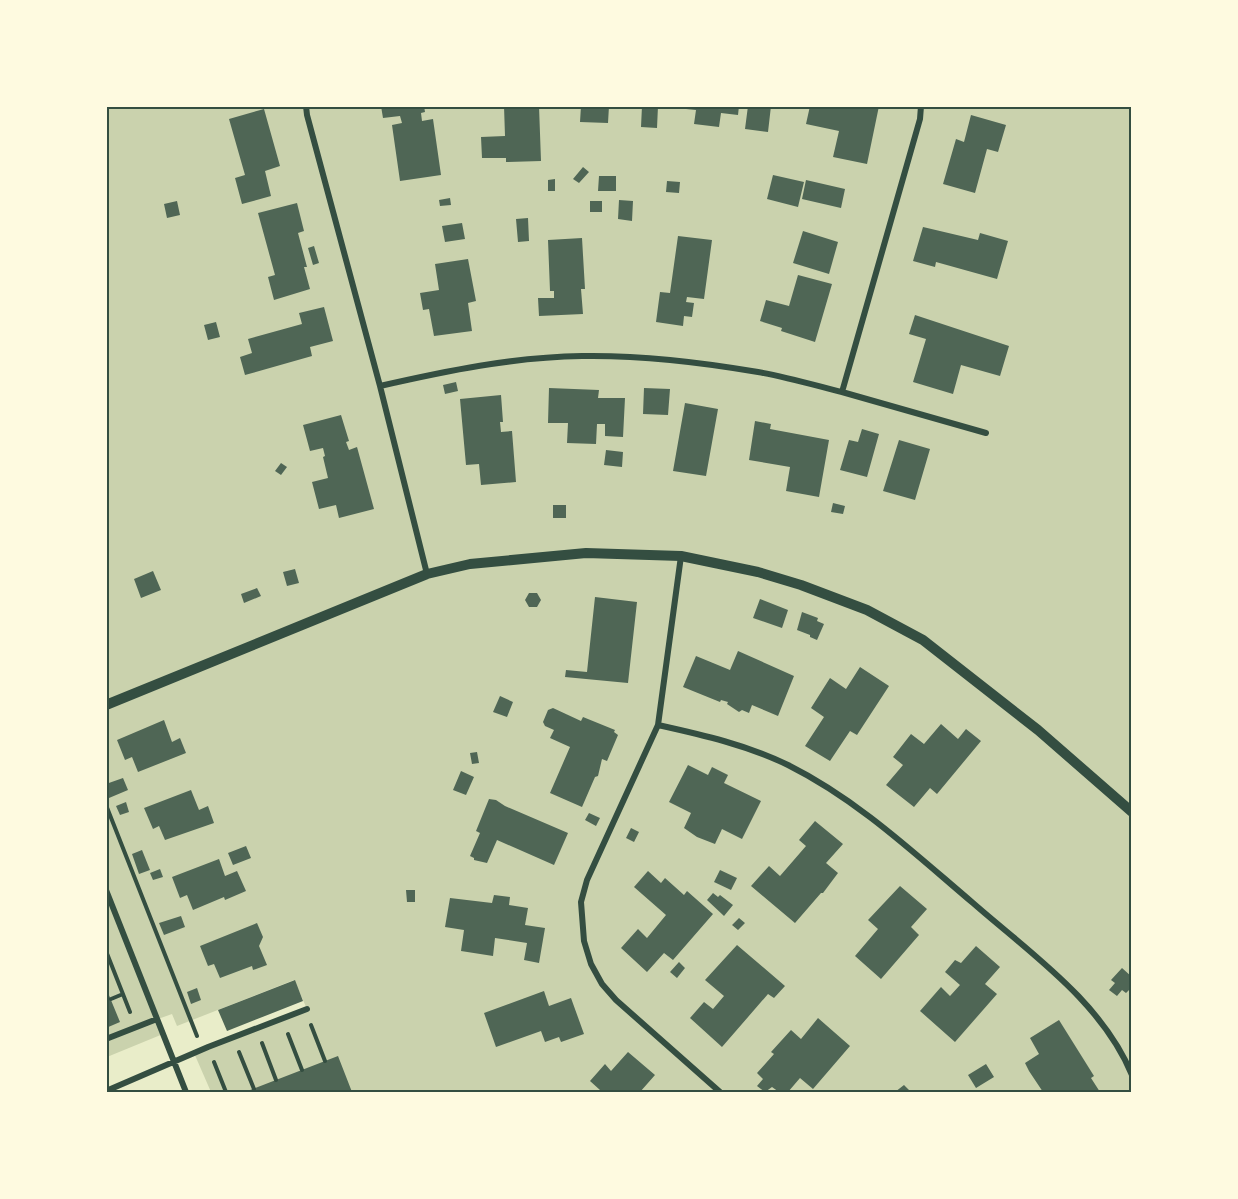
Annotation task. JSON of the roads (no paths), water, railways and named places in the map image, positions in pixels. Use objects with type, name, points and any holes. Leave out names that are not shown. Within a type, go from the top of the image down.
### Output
[{"type":"street","points":[[306,106],[427,574]]},
{"type":"street","points":[[842,392],[920,118],[921,106]]},
{"type":"street","points":[[380,386],[443,372],[529,359],[582,356],[682,361],[760,372],[842,392],[986,433]]},
{"type":"street","points":[[106,705],[427,574],[470,564],[586,553],[681,556],[758,572],[801,585],[867,610],[923,640],[1038,730],[1131,812]]},
{"type":"street","points":[[681,556],[658,725],[587,880],[581,902],[584,941],[591,964],[602,984],[616,1000],[720,1092]]},
{"type":"street","points":[[658,725],[760,752],[814,780],[873,818],[1054,973],[1089,1008],[1122,1054],[1131,1075]]},
{"type":"street","points":[[106,890],[186,1092]]},
{"type":"street","points":[[106,1091],[306,1010]]},
{"type":"street","points":[[106,1039],[157,1019]]}]
